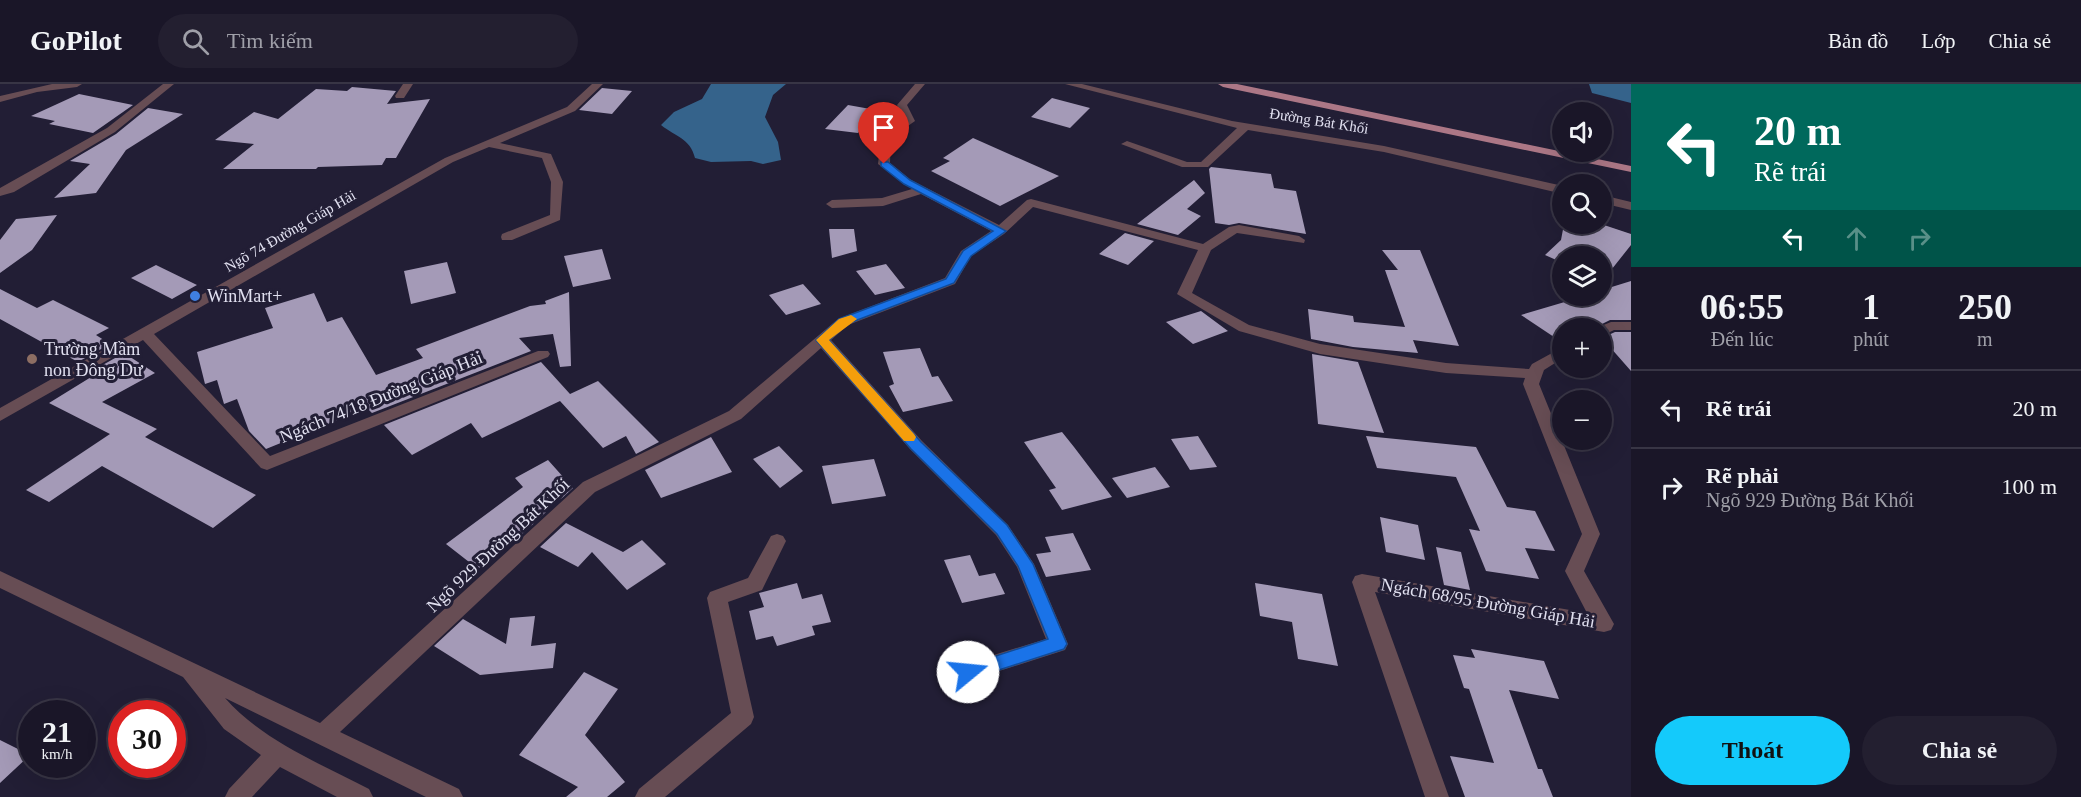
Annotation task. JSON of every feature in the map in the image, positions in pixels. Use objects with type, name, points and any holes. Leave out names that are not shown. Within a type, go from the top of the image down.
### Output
[{"type":"main road","points":[[1223,84],[1552,153]]},
{"type":"main road","points":[[1588,162],[1631,176]]},
{"type":"main road","points":[[1597,162],[1631,169]]},
{"type":"street","points":[[0,99],[36,89],[76,84]]},
{"type":"street","points":[[0,192],[10,189],[111,130],[169,84]]},
{"type":"street","points":[[400,96],[408,84]]},
{"type":"street","name":"Ngõ 74 Đường Giáp Hải","points":[[0,415],[449,160],[571,109],[598,84]]},
{"type":"street","points":[[920,84],[902,105],[910,121],[886,136],[884,164],[907,182],[1000,231]]},
{"type":"street","name":"Đường Bát Khối","points":[[1070,84],[1246,126],[1384,149],[1552,187]]},
{"type":"street","points":[[1127,144],[1186,165],[1204,165],[1246,126]]},
{"type":"street","points":[[490,144],[547,156],[557,182],[556,217],[507,237]]},
{"type":"street","points":[[832,204],[883,202],[921,190]]},
{"type":"street","points":[[1612,201],[1631,206]]},
{"type":"street","name":"Ngõ 929 Đường Bát Khối","points":[[322,735],[588,487],[735,415],[843,322],[950,281],[966,254],[1000,231],[1031,203],[1205,248]]},
{"type":"street","points":[[1299,240],[1239,229],[1205,248],[1184,294],[1244,328],[1320,349],[1446,368],[1534,374],[1537,367],[1552,358]]},
{"type":"street","points":[[1612,326],[1631,326]]},
{"type":"street","name":"Ngách 74/18 Đường Giáp Hải","points":[[145,333],[267,464],[543,354]]},
{"type":"street","points":[[822,340],[916,445],[1002,530],[1025,564],[1058,644],[968,672]]},
{"type":"street","name":"Ngách 68/95 Đường Giáp Hải","points":[[1437,797],[1362,582],[1604,624],[1574,572],[1591,534],[1531,384],[1534,374]]},
{"type":"street","points":[[647,797],[743,717],[717,598],[755,584],[777,542]]},
{"type":"street","points":[[0,579],[451,797]]},
{"type":"street","points":[[188,670],[232,722],[277,754],[361,797]]},
{"type":"street","points":[[237,797],[277,754]]},
{"type":"water","points":[[711,84],[786,84],[773,95],[765,117],[778,142],[781,160],[763,164],[751,161],[711,162],[695,158],[690,146],[682,138],[661,125],[674,112],[702,99]]},
{"type":"water","points":[[1589,84],[1631,84],[1631,103],[1592,93]]},
{"type":"building","points":[[352,87],[396,91],[387,104],[430,99],[396,158],[386,158],[382,165],[318,167],[316,169],[223,169],[254,144],[215,140],[254,112],[278,119],[316,89],[347,91]]},
{"type":"building","points":[[602,88],[632,91],[612,114],[579,110]]},
{"type":"building","points":[[79,94],[133,105],[93,133],[49,124],[55,121],[31,116]]},
{"type":"building","points":[[1052,98],[1090,108],[1070,128],[1031,117]]},
{"type":"building","points":[[848,105],[876,110],[858,133],[825,129]]},
{"type":"building","points":[[148,108],[183,114],[126,150],[96,193],[54,198],[90,164],[70,161],[116,134]]},
{"type":"building","points":[[973,138],[1059,176],[1000,206],[931,171],[950,161],[943,158]]},
{"type":"building","points":[[1211,167],[1271,174],[1274,188],[1296,191],[1306,234],[1239,223],[1229,225],[1215,223],[1209,169]]},
{"type":"building","points":[[1194,180],[1205,193],[1187,209],[1201,216],[1178,235],[1137,224]]},
{"type":"building","points":[[57,215],[32,250],[0,273],[0,240],[16,219]]},
{"type":"building","points":[[1612,228],[1631,234],[1631,245],[1612,269],[1612,246],[1555,246],[1561,240],[1562,234],[1612,234]]},
{"type":"building","points":[[829,229],[854,229],[857,251],[832,258]]},
{"type":"building","points":[[1125,233],[1154,241],[1128,265],[1099,254]]},
{"type":"building","points":[[1552,248],[1552,258],[1545,255]]},
{"type":"building","points":[[602,249],[611,279],[573,287],[564,256]]},
{"type":"building","points":[[1382,250],[1420,250],[1459,346],[1413,340],[1418,353],[1353,347],[1311,339],[1308,309],[1353,316],[1354,322],[1405,327],[1385,270],[1398,270]]},
{"type":"building","points":[[447,262],[456,293],[411,304],[404,271]]},
{"type":"building","points":[[886,264],[905,288],[875,295],[856,271]]},
{"type":"building","points":[[156,265],[197,285],[172,299],[131,278]]},
{"type":"building","points":[[1631,281],[1631,320],[1552,318],[1552,336],[1521,315],[1552,306],[1612,306],[1612,287]]},
{"type":"building","points":[[803,284],[821,304],[786,315],[769,295]]},
{"type":"building","points":[[0,289],[37,308],[53,300],[109,328],[96,335],[110,344],[78,362],[0,319]]},
{"type":"building","points":[[569,292],[571,366],[560,367],[553,334],[519,338],[531,351],[372,413],[367,408],[266,449],[249,431],[237,399],[224,404],[217,380],[205,384],[197,352],[273,328],[265,308],[314,293],[327,322],[342,317],[376,375],[423,358],[416,349],[530,306],[546,304],[545,301]]},
{"type":"building","points":[[1201,311],[1228,331],[1193,344],[1166,322]]},
{"type":"building","points":[[1631,332],[1631,371],[1612,349],[1612,333]]},
{"type":"building","points":[[920,348],[932,377],[938,376],[953,401],[903,412],[889,386],[894,384],[883,352]]},
{"type":"building","points":[[124,353],[155,373],[102,402],[157,429],[145,437],[256,495],[213,528],[102,466],[49,502],[26,490],[110,434],[49,403],[96,374],[92,371]]},
{"type":"building","points":[[1312,354],[1358,362],[1384,433],[1318,424]]},
{"type":"building","points":[[541,362],[570,394],[598,381],[659,442],[636,454],[626,436],[603,448],[560,401],[482,438],[471,423],[412,455],[384,425]]},
{"type":"building","points":[[1062,432],[1112,497],[1062,510],[1049,490],[1056,488],[1024,442]]},
{"type":"building","points":[[1198,436],[1217,467],[1190,470],[1171,439]]},
{"type":"building","points":[[1366,436],[1476,447],[1507,507],[1535,511],[1555,551],[1525,548],[1539,579],[1486,571],[1469,529],[1480,531],[1456,477],[1377,468]]},
{"type":"building","points":[[711,437],[732,472],[661,498],[645,470]]},
{"type":"building","points":[[779,446],[803,471],[780,488],[753,459]]},
{"type":"building","points":[[874,459],[886,496],[832,504],[822,466]]},
{"type":"building","points":[[548,460],[573,488],[562,498],[541,510],[546,512],[519,537],[478,569],[446,544],[523,487],[515,478]]},
{"type":"building","points":[[1155,467],[1170,487],[1127,498],[1112,478]]},
{"type":"building","points":[[1380,517],[1418,525],[1425,560],[1386,552]]},
{"type":"building","points":[[566,523],[623,552],[642,540],[666,564],[627,590],[592,552],[578,567],[540,547]]},
{"type":"building","points":[[1073,533],[1091,570],[1046,577],[1036,554],[1051,552],[1045,537]]},
{"type":"building","points":[[1436,547],[1461,552],[1470,590],[1444,585]]},
{"type":"building","points":[[970,555],[979,576],[995,573],[1005,594],[962,603],[944,560]]},
{"type":"building","points":[[797,583],[802,599],[822,594],[831,622],[812,626],[815,635],[777,646],[773,636],[756,640],[749,611],[764,607],[759,593]]},
{"type":"building","points":[[1255,583],[1322,594],[1338,666],[1298,659],[1292,622],[1260,616]]},
{"type":"building","points":[[535,616],[531,646],[556,643],[553,668],[480,675],[434,646],[463,619],[506,644],[510,618]]},
{"type":"building","points":[[1471,649],[1544,661],[1559,699],[1509,690],[1538,769],[1542,769],[1553,797],[1465,797],[1450,756],[1494,763],[1469,689],[1464,688],[1453,655],[1475,658]]},
{"type":"building","points":[[584,672],[618,689],[585,735],[625,782],[607,797],[566,797],[578,787],[519,755]]},
{"type":"building","points":[[0,740],[18,749],[18,766],[0,783]]},
{"type":"slow traffic","points":[[851,319],[843,322],[822,340],[909,437]]},
{"type":"place","name":"WinMart+","points":[[195,296]]},
{"type":"place","name":"Trường Mầm non Đông Dư","points":[[32,359]]},
{"type":"route","points":[[884,164],[907,182],[1000,231],[966,254],[950,281],[843,322],[822,340],[916,445],[1002,530],[1025,564],[1058,644],[968,672]]}]
